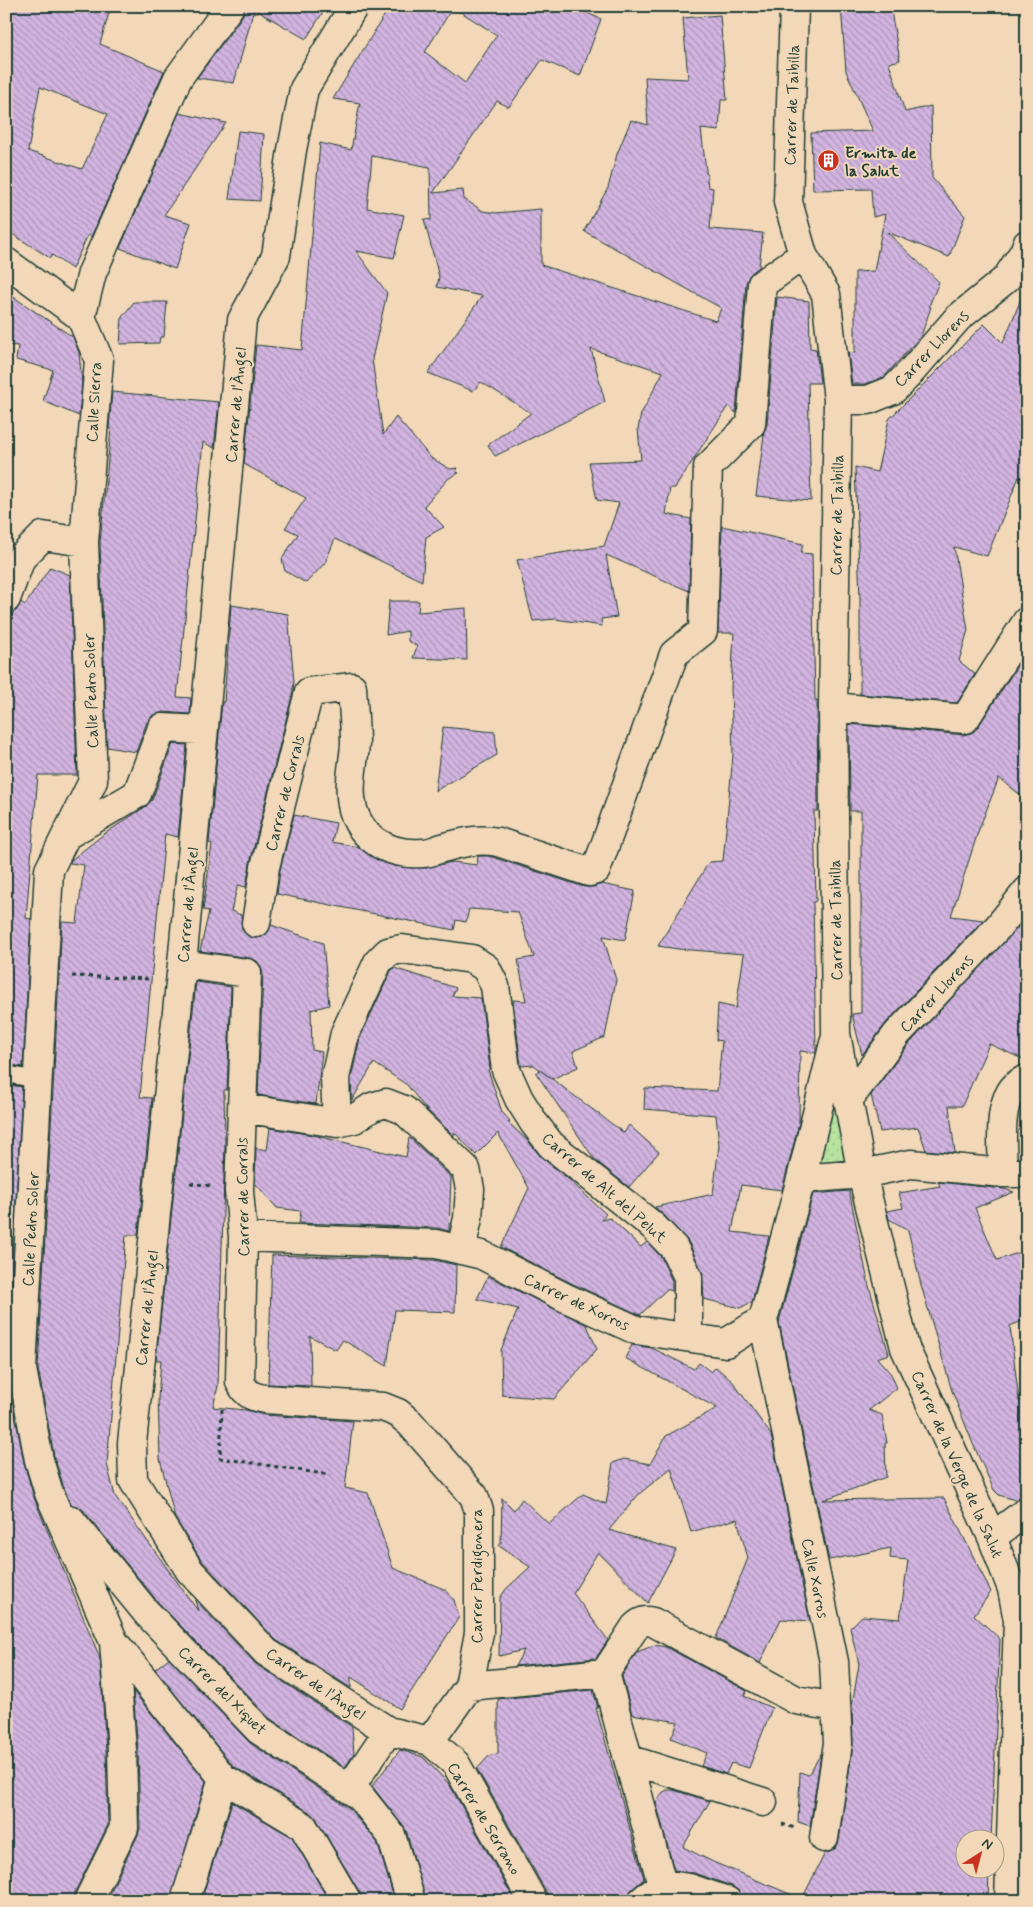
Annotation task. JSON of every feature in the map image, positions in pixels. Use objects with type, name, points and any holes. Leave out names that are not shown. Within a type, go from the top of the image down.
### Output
[{"type":"street","points":[[6,262],[80,317],[92,272],[178,78],[230,6]]},
{"type":"street","name":"Carrer de l'Àngel","points":[[354,6],[304,89],[292,150],[276,256],[242,320],[181,972],[132,1443],[133,1480],[190,1571],[266,1652],[388,1731],[430,1741]]},
{"type":"street","name":"Carrer de Taibilla","points":[[794,6],[788,202],[802,255],[826,294],[838,400],[834,707],[836,1034]]},
{"type":"street","name":"Carrer Llorens","points":[[838,400],[868,400],[893,390],[958,318],[1006,279],[1024,252],[1027,244]]},
{"type":"street","name":"Carrer de Corrals","points":[[256,923],[265,867],[309,692],[352,687],[355,744],[351,797],[360,826],[371,840],[385,848],[424,853],[483,839],[498,842],[589,872],[596,870],[674,654],[703,630],[708,467],[751,424],[762,284],[802,255]]},
{"type":"street","name":"Calle Sierra","points":[[80,317],[98,360],[84,542]]},
{"type":"street","points":[[6,599],[21,558],[43,536],[84,542]]},
{"type":"street","name":"Calle Pedro Soler","points":[[84,542],[93,781],[49,870],[38,1080],[14,1367],[49,1493],[114,1642]]},
{"type":"street","points":[[834,707],[965,719],[1027,621]]},
{"type":"street","points":[[67,835],[137,794],[162,728],[203,730]]},
{"type":"street","name":"Carrer Llorens","points":[[849,1099],[897,1034],[999,926],[1027,891]]},
{"type":"street","name":"Carrer de Alt del Pelut","points":[[337,1123],[335,1078],[345,1033],[378,962],[388,952],[402,949],[472,959],[486,968],[495,986],[506,1070],[519,1099],[534,1123],[551,1144],[652,1226],[674,1248],[688,1277],[688,1337]]},
{"type":"street","name":"Carrer de Corrals","points":[[181,972],[247,973],[239,1190],[244,1237],[240,1372],[240,1382],[244,1391]]},
{"type":"street","points":[[764,1320],[836,1034]]},
{"type":"street","name":"Carrer de la Verge de la Salut","points":[[836,1034],[862,1174],[905,1348],[992,1537],[1012,1589],[1018,1620],[1021,1683],[1009,1901]]},
{"type":"street","points":[[801,1179],[862,1174],[912,1164],[1015,1173],[1003,1111],[1006,1097],[1019,1082],[1027,1079]]},
{"type":"street","points":[[242,1108],[337,1123],[354,1119],[372,1107],[386,1103],[404,1110],[466,1169],[470,1189],[468,1218],[461,1250]]},
{"type":"street","name":"Carrer de Xorros","points":[[244,1237],[436,1244],[482,1254],[566,1298],[636,1330],[726,1343],[764,1320]]},
{"type":"street","name":"Calle Xorros","points":[[764,1320],[834,1662],[838,1743],[824,1838]]},
{"type":"street","name":"Carrer Perdigonera","points":[[244,1391],[253,1397],[259,1398],[383,1407],[398,1413],[410,1422],[474,1496],[479,1511],[479,1633],[469,1686],[430,1741]]},
{"type":"street","name":"Carrer del Xiquet","points":[[49,1493],[146,1612],[259,1730],[360,1796],[391,1835],[412,1901]]},
{"type":"street","points":[[992,1537],[1027,1511]]},
{"type":"street","points":[[727,1901],[690,1888],[652,1892],[628,1759],[605,1673],[635,1627],[640,1622],[646,1620],[653,1622],[796,1700],[836,1707]]},
{"type":"street","points":[[114,1642],[223,1778],[303,1826],[347,1901]]},
{"type":"street","points":[[88,1901],[124,1828],[122,1750],[114,1642]]},
{"type":"street","points":[[469,1686],[605,1673]]},
{"type":"street","points":[[350,1788],[388,1731]]},
{"type":"street","name":"Carrer de Serrano","points":[[430,1741],[456,1764],[533,1901]]},
{"type":"street","points":[[628,1759],[763,1802]]},
{"type":"street","points":[[185,1901],[223,1778]]},
{"type":"lane","points":[[6,1074],[38,1080]]},
{"type":"path","points":[[44,975],[181,972]]},
{"type":"path","points":[[160,1178],[239,1190]]},
{"type":"path","points":[[244,1391],[222,1404],[220,1458],[330,1475]]},
{"type":"green space","points":[[836,1034],[862,1174],[801,1179]]},
{"type":"building","points":[[6,6],[111,6],[100,44],[164,71],[91,237],[88,235],[72,269],[52,255],[50,258],[6,230]],"holes":[[[40,87],[108,114],[82,169],[28,151]]]},
{"type":"building","points":[[245,6],[327,6],[306,39],[254,9],[234,83],[197,78],[243,15]]},
{"type":"building","points":[[390,6],[571,6],[601,19],[580,76],[542,60],[509,107],[497,101],[433,193],[463,190],[464,199],[483,211],[496,213],[541,209],[541,265],[716,321],[721,308],[584,231],[608,188],[617,154],[631,120],[648,125],[645,77],[688,79],[683,18],[720,15],[727,100],[721,100],[719,131],[701,129],[708,187],[713,188],[710,229],[763,233],[759,267],[749,276],[746,283],[736,413],[728,406],[675,488],[670,488],[666,514],[691,519],[689,591],[606,555],[617,617],[601,619],[602,626],[555,619],[533,621],[517,560],[604,546],[619,503],[597,500],[589,462],[641,460],[638,429],[641,414],[663,372],[591,349],[605,402],[495,456],[488,445],[531,413],[481,382],[473,391],[428,373],[482,296],[437,287],[439,277],[424,219],[431,220],[430,167],[372,156],[367,208],[404,215],[394,258],[356,251],[387,293],[372,359],[383,435],[396,417],[431,458],[450,469],[458,468],[455,471],[459,473],[449,478],[424,506],[444,527],[426,537],[422,581],[335,539],[325,563],[306,583],[285,571],[282,559],[298,534],[285,528],[306,498],[244,464],[256,345],[302,350],[320,143],[351,150],[360,103],[333,99]],"holes":[[[453,7],[497,35],[465,83],[425,52]]]},
{"type":"building","points":[[841,6],[890,6],[900,60],[889,63],[905,112],[931,106],[932,178],[965,216],[949,257],[887,232],[939,282],[929,306],[931,307],[921,336],[884,377],[865,384],[852,384],[848,352],[855,353],[855,272],[874,271],[885,214],[873,217],[871,189],[813,190],[811,133],[873,131],[846,71]]},
{"type":"building","points":[[179,113],[226,123],[164,215],[191,223],[175,269],[120,248]]},
{"type":"building","points":[[238,131],[264,134],[260,201],[229,199]]},
{"type":"building","points":[[1026,287],[1027,480],[1019,477],[987,556],[954,547],[968,630],[959,661],[975,674],[957,703],[860,694],[860,599],[855,467],[877,472],[889,419],[984,324],[1003,343]]},
{"type":"building","points":[[6,292],[73,337],[79,353],[82,382],[79,416],[43,401],[53,370],[16,360],[18,346],[6,345]]},
{"type":"building","points":[[777,297],[809,301],[810,348],[816,349],[820,383],[808,383],[811,501],[756,496],[763,434],[767,425]]},
{"type":"building","points":[[134,302],[167,302],[164,337],[160,337],[159,343],[120,344],[122,317]]},
{"type":"building","points":[[112,392],[219,402],[214,448],[203,442],[177,697],[191,698],[190,714],[163,712],[153,715],[147,722],[136,752],[107,747],[100,543],[111,429],[109,429]]},
{"type":"building","points":[[722,526],[803,544],[801,553],[812,554],[815,700],[817,700],[818,811],[814,811],[816,901],[813,902],[816,1053],[800,1051],[799,1123],[782,1190],[741,1185],[732,1232],[769,1236],[752,1302],[740,1308],[704,1299],[702,1271],[688,1241],[655,1207],[713,1194],[719,1145],[716,1115],[644,1109],[645,1088],[717,1091],[722,1041],[716,1040],[718,1004],[736,1008],[744,954],[658,946],[709,862],[723,861],[733,755],[731,688],[734,633],[718,633]]},
{"type":"building","points":[[50,567],[70,575],[77,775],[38,775],[26,918],[31,919],[23,1067],[6,1064],[6,614],[16,611],[21,602],[25,605]]},
{"type":"building","points":[[389,601],[419,601],[418,612],[466,608],[467,660],[413,658],[417,646],[408,641],[408,631],[386,635]]},
{"type":"building","points":[[231,605],[288,614],[294,682],[292,696],[250,863],[246,887],[238,885],[231,911],[241,915],[242,929],[253,938],[262,937],[268,932],[271,925],[323,943],[329,1005],[311,1010],[312,1050],[322,1052],[316,1104],[258,1095],[263,974],[261,967],[257,961],[250,958],[200,951],[209,911],[203,910],[212,844],[209,843],[222,702],[224,702]]},
{"type":"building","points":[[1027,651],[1027,800],[999,778],[979,829],[951,916],[983,920],[886,1023],[862,1055],[852,1014],[861,1013],[861,811],[850,811],[849,724],[964,735],[971,733],[978,727]]},
{"type":"building","points":[[443,727],[495,732],[497,755],[435,791]]},
{"type":"building","points":[[173,744],[187,745],[178,837],[165,834],[140,1097],[152,1098],[138,1235],[126,1235],[107,1464],[115,1496],[198,1611],[195,1600],[257,1665],[352,1727],[354,1754],[345,1767],[269,1718],[158,1602],[83,1510],[71,1505],[54,1456],[38,1368],[62,922],[77,923],[84,865],[70,863],[71,860],[104,834],[145,807],[152,800]]},
{"type":"building","points":[[294,815],[336,823],[332,842],[358,847],[377,860],[394,866],[426,868],[452,862],[477,865],[478,856],[489,856],[584,887],[602,884],[635,891],[625,940],[603,936],[616,980],[605,1037],[573,1051],[578,1067],[552,1079],[534,1065],[521,1066],[513,1000],[526,1001],[518,960],[534,957],[518,912],[469,909],[466,922],[456,920],[454,930],[277,894],[280,870]]},
{"type":"building","points":[[1020,925],[1027,926],[1027,1061],[989,1044],[962,1106],[949,1106],[955,1153],[926,1150],[918,1127],[880,1132],[871,1095],[909,1044]]},
{"type":"building","points":[[394,968],[456,988],[452,996],[481,998],[490,1069],[488,1070],[502,1112],[510,1121],[508,1122],[529,1142],[541,1157],[606,1214],[601,1220],[610,1218],[641,1247],[647,1242],[661,1257],[672,1281],[672,1291],[667,1289],[640,1315],[569,1282],[501,1247],[529,1188],[498,1133],[476,1155],[454,1132],[454,1136],[426,1109],[407,1085],[374,1063],[352,1100],[351,1079],[360,1038]]},
{"type":"building","points":[[196,982],[231,987],[227,1090],[224,1090],[225,1142],[218,1386],[213,1407],[246,1410],[264,1415],[353,1421],[345,1488],[368,1493],[393,1568],[446,1590],[454,1600],[459,1617],[400,1709],[351,1677],[351,1688],[276,1640],[202,1561],[175,1518],[160,1459],[158,1398],[161,1360],[156,1360]]},
{"type":"building","points":[[540,1070],[624,1133],[629,1125],[659,1152],[629,1187],[595,1160],[536,1073]]},
{"type":"building","points":[[6,1084],[22,1087],[7,1372],[24,1463],[34,1498],[100,1658],[106,1751],[108,1825],[74,1894],[73,1901],[6,1901]]},
{"type":"building","points":[[270,1128],[313,1135],[406,1157],[409,1138],[411,1139],[451,1177],[449,1231],[437,1228],[299,1223],[301,1211],[277,1208],[255,1183],[256,1148],[267,1150]]},
{"type":"building","points":[[938,1182],[1004,1189],[1014,1192],[975,1208],[997,1260],[1027,1250],[1027,1319],[1010,1326],[1019,1401],[1024,1400],[1027,1416],[1027,1492],[1015,1500],[999,1495],[994,1490],[973,1444],[952,1391],[921,1285],[908,1230],[889,1219],[887,1211],[903,1208],[899,1193],[940,1186]]},
{"type":"building","points":[[849,1191],[869,1286],[889,1354],[877,1358],[891,1374],[897,1388],[869,1410],[882,1415],[887,1443],[885,1443],[886,1477],[823,1500],[944,1498],[991,1592],[974,1615],[1000,1639],[991,1830],[956,1830],[956,1880],[989,1880],[988,1901],[742,1901],[739,1891],[732,1886],[694,1873],[674,1870],[656,1802],[662,1793],[667,1790],[710,1801],[683,1847],[713,1862],[802,1899],[825,1853],[836,1848],[839,1841],[853,1745],[852,1706],[859,1664],[850,1628],[862,1616],[900,1619],[908,1560],[890,1558],[891,1548],[829,1560],[779,1322],[813,1194]]},
{"type":"building","points":[[272,1255],[434,1260],[456,1265],[455,1312],[395,1310],[387,1366],[343,1340],[336,1350],[310,1336],[311,1386],[268,1384]]},
{"type":"building","points":[[488,1276],[587,1325],[597,1349],[554,1399],[502,1395],[501,1350],[518,1309],[477,1299]]},
{"type":"building","points":[[632,1345],[652,1348],[694,1369],[699,1363],[711,1372],[716,1367],[733,1382],[771,1435],[810,1621],[781,1619],[760,1663],[716,1638],[748,1558],[737,1519],[691,1532],[671,1468],[639,1494],[609,1530],[676,1550],[648,1603],[598,1552],[573,1593],[608,1640],[596,1658],[515,1666],[524,1650],[499,1656],[500,1598],[506,1589],[530,1567],[499,1546],[501,1543],[502,1498],[514,1510],[522,1499],[549,1524],[583,1494],[606,1504],[613,1463],[624,1459],[650,1464],[666,1436],[717,1408],[625,1358]]},
{"type":"building","points":[[655,1645],[666,1647],[747,1691],[744,1696],[772,1708],[749,1768],[731,1763],[726,1774],[701,1766],[707,1753],[671,1738],[678,1722],[632,1714],[622,1676],[637,1652]]},
{"type":"building","points":[[169,1658],[250,1743],[349,1808],[377,1842],[395,1901],[363,1901],[316,1818],[311,1813],[233,1766],[155,1669]]},
{"type":"building","points":[[593,1690],[598,1708],[596,1708],[644,1879],[632,1889],[627,1901],[549,1901],[547,1893],[477,1769],[490,1755],[498,1754],[498,1699]]},
{"type":"building","points":[[133,1691],[206,1781],[170,1901],[106,1901],[140,1828],[138,1750]]},
{"type":"building","points":[[400,1750],[423,1757],[449,1784],[515,1901],[426,1901],[406,1830],[372,1786]]},
{"type":"building","points":[[821,1754],[810,1826],[798,1822],[800,1772],[808,1775]]},
{"type":"building","points":[[232,1802],[292,1837],[329,1901],[201,1901]]},
{"type":"place","name":"Ermita de la Salut","points":[[829,161]]}]
